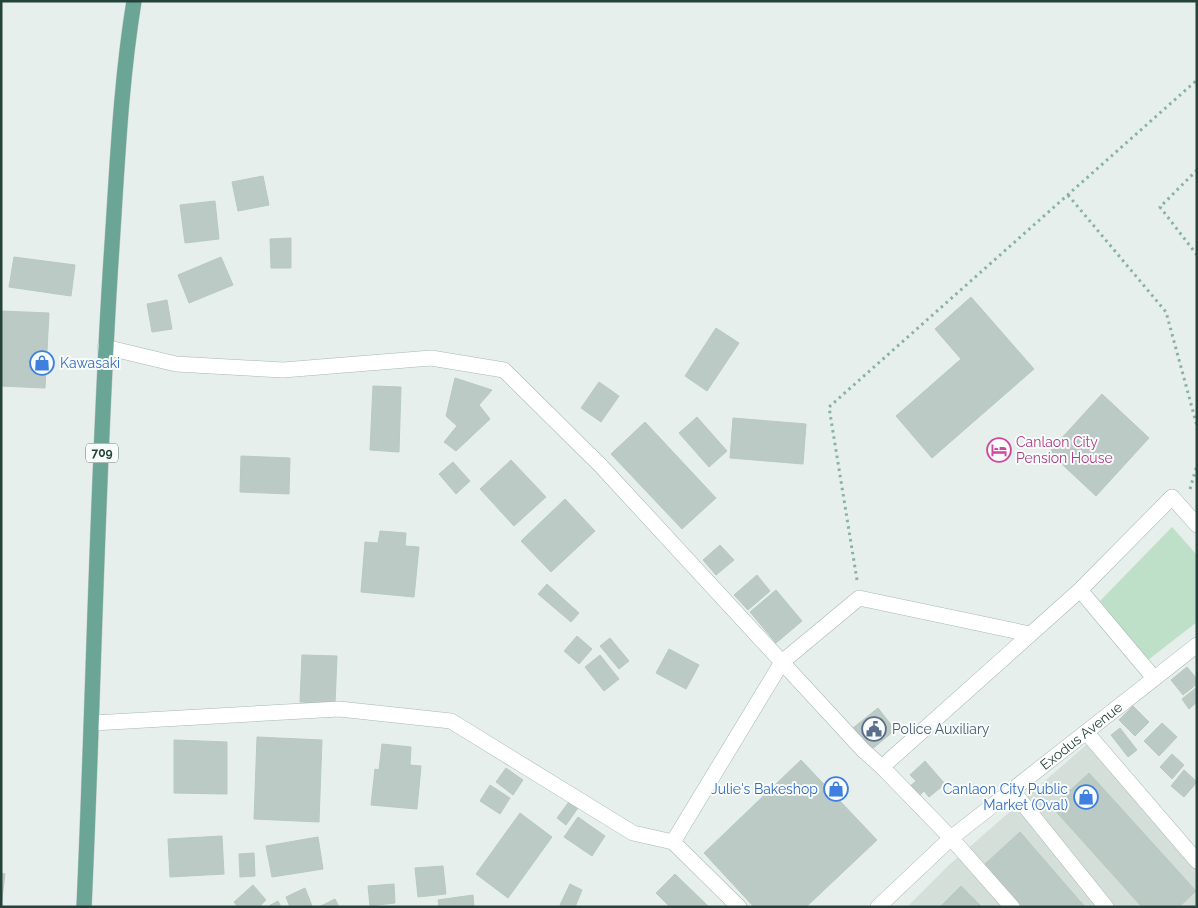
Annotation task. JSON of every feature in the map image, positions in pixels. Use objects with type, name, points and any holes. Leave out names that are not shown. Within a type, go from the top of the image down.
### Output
[{"type":"main road","name":"709","points":[[84,907],[93,723],[105,347],[124,61],[134,1]]},
{"type":"street","points":[[105,347],[176,364],[283,370],[431,358],[504,370],[601,466],[863,750],[951,838],[1012,907]]},
{"type":"street","points":[[882,767],[1080,590],[1172,498],[1197,525]]},
{"type":"street","points":[[1080,590],[1154,678]]},
{"type":"street","points":[[674,842],[782,662],[859,598],[1030,634]]},
{"type":"street","name":"Exodus Avenue","points":[[878,907],[951,838],[1197,645]]},
{"type":"street","points":[[93,723],[339,709],[451,721],[633,833],[674,842],[739,907]]},
{"type":"street","points":[[1086,732],[1197,861]]},
{"type":"street","points":[[1012,790],[1106,907]]},
{"type":"path","points":[[859,598],[830,407],[1197,80]]},
{"type":"path","points":[[1197,170],[1160,207],[1197,256]]},
{"type":"path","points":[[1068,194],[1166,312],[1197,426]]},
{"type":"shaded area","name":"Canlaon City Public Market (Oval)","points":[[1094,738],[1197,856],[1197,907],[907,907],[949,865]]},
{"type":"green space","points":[[1172,527],[1197,555],[1197,622],[1148,660],[1100,601]]},
{"type":"building","points":[[263,176],[269,205],[238,211],[232,182]]},
{"type":"building","points":[[215,201],[219,239],[185,243],[180,205]]},
{"type":"building","points":[[291,238],[291,268],[271,268],[270,239]]},
{"type":"building","points":[[14,257],[75,265],[71,296],[9,287]]},
{"type":"building","points":[[221,257],[233,285],[189,303],[178,275]]},
{"type":"building","points":[[971,297],[1034,369],[932,458],[896,416],[961,359],[935,329]]},
{"type":"building","points":[[167,300],[172,329],[152,332],[147,304]]},
{"type":"building","points":[[1,311],[49,313],[45,388],[1,386]]},
{"type":"building","points":[[716,328],[739,343],[707,391],[685,376]]},
{"type":"building","points":[[455,378],[492,390],[479,405],[490,419],[456,451],[444,442],[457,426],[446,416]]},
{"type":"building","points":[[599,382],[619,396],[601,422],[581,408]]},
{"type":"building","points":[[373,386],[401,387],[399,452],[370,450]]},
{"type":"building","points":[[1102,394],[1149,438],[1096,496],[1049,452]]},
{"type":"building","points":[[697,417],[727,451],[709,467],[679,433]]},
{"type":"building","points":[[733,418],[806,424],[803,464],[730,458]]},
{"type":"building","points":[[645,422],[716,498],[682,529],[611,454]]},
{"type":"building","points":[[241,456],[290,458],[289,494],[240,492]]},
{"type":"building","points":[[511,460],[546,497],[514,526],[480,489]]},
{"type":"building","points":[[453,462],[470,481],[456,494],[439,474]]},
{"type":"building","points":[[565,499],[595,531],[551,572],[521,541]]},
{"type":"building","points":[[380,531],[406,533],[405,546],[419,547],[414,597],[361,592],[365,542],[378,543]]},
{"type":"building","points":[[720,545],[734,560],[716,575],[703,560]]},
{"type":"building","points":[[757,575],[770,591],[748,610],[734,595]]},
{"type":"building","points":[[547,584],[579,613],[571,622],[538,594]]},
{"type":"building","points":[[776,590],[802,621],[776,643],[750,612]]},
{"type":"building","points":[[577,636],[592,649],[579,664],[564,651]]},
{"type":"building","points":[[610,638],[629,661],[619,669],[600,646]]},
{"type":"building","points":[[669,649],[699,665],[686,689],[656,673]]},
{"type":"building","points":[[302,655],[337,656],[335,704],[300,702]]},
{"type":"building","points":[[600,655],[619,679],[604,691],[585,667]]},
{"type":"building","points":[[1187,667],[1197,679],[1197,684],[1183,695],[1171,680]]},
{"type":"building","points":[[1197,687],[1197,702],[1189,709],[1182,699]]},
{"type":"building","points":[[1133,706],[1149,722],[1135,736],[1119,720]]},
{"type":"building","name":"Police Auxiliary","points":[[878,708],[895,730],[871,750],[853,728]]},
{"type":"building","points":[[1162,723],[1177,737],[1159,756],[1144,741]]},
{"type":"building","points":[[1120,728],[1137,750],[1128,757],[1111,735]]},
{"type":"building","points":[[257,737],[322,740],[319,822],[254,819]]},
{"type":"building","points":[[174,740],[227,742],[227,794],[174,793]]},
{"type":"building","points":[[382,744],[411,747],[410,765],[421,766],[417,809],[371,805],[375,769],[379,770]]},
{"type":"building","points":[[1172,754],[1184,765],[1172,779],[1160,767]]},
{"type":"building","points":[[801,760],[877,840],[806,907],[754,907],[704,853]]},
{"type":"building","points":[[925,761],[945,784],[929,797],[924,791],[918,797],[909,787],[916,781],[910,775]]},
{"type":"building","points":[[506,768],[523,780],[513,795],[496,782]]},
{"type":"building","points":[[1184,770],[1197,782],[1184,797],[1171,786]]},
{"type":"building","points":[[1089,773],[1196,891],[1179,907],[1142,907],[1052,807]]},
{"type":"building","points":[[490,785],[510,798],[500,814],[480,801]]},
{"type":"building","points":[[571,799],[580,805],[566,825],[557,818]]},
{"type":"building","points":[[520,813],[552,837],[508,898],[476,874]]},
{"type":"building","points":[[578,817],[605,836],[592,856],[564,837]]},
{"type":"building","points":[[1020,832],[1085,907],[1023,907],[985,864]]},
{"type":"building","points":[[222,836],[224,874],[170,877],[168,839]]},
{"type":"building","points":[[318,837],[323,869],[272,877],[266,846]]},
{"type":"building","points":[[254,853],[255,876],[240,877],[239,854]]},
{"type":"building","points":[[443,866],[446,894],[418,897],[415,868]]},
{"type":"building","points":[[1,873],[5,874],[1,907]]},
{"type":"building","points":[[675,874],[709,907],[670,907],[656,893]]},
{"type":"building","points":[[394,884],[395,903],[370,906],[368,886]]},
{"type":"building","points":[[570,884],[582,890],[575,907],[563,907],[560,905]]},
{"type":"building","points":[[253,885],[266,900],[259,907],[238,907],[234,902]]},
{"type":"building","points":[[961,886],[982,907],[940,907]]},
{"type":"building","points":[[305,888],[312,906],[290,907],[286,897]]},
{"type":"building","points":[[473,895],[474,907],[439,907],[438,900]]},
{"type":"building","points":[[335,899],[339,907],[319,907]]},
{"type":"building","points":[[278,901],[281,907],[267,907]]},
{"type":"place","name":"Kawasaki","points":[[42,363]]},
{"type":"place","name":"Canlaon City Pension House","points":[[999,450]]},
{"type":"place","name":"Police Auxiliary","points":[[874,729]]},
{"type":"place","name":"Julie's Bakeshop","points":[[836,789]]},
{"type":"place","name":"Canlaon City Public Market (Oval)","points":[[1086,797]]}]
